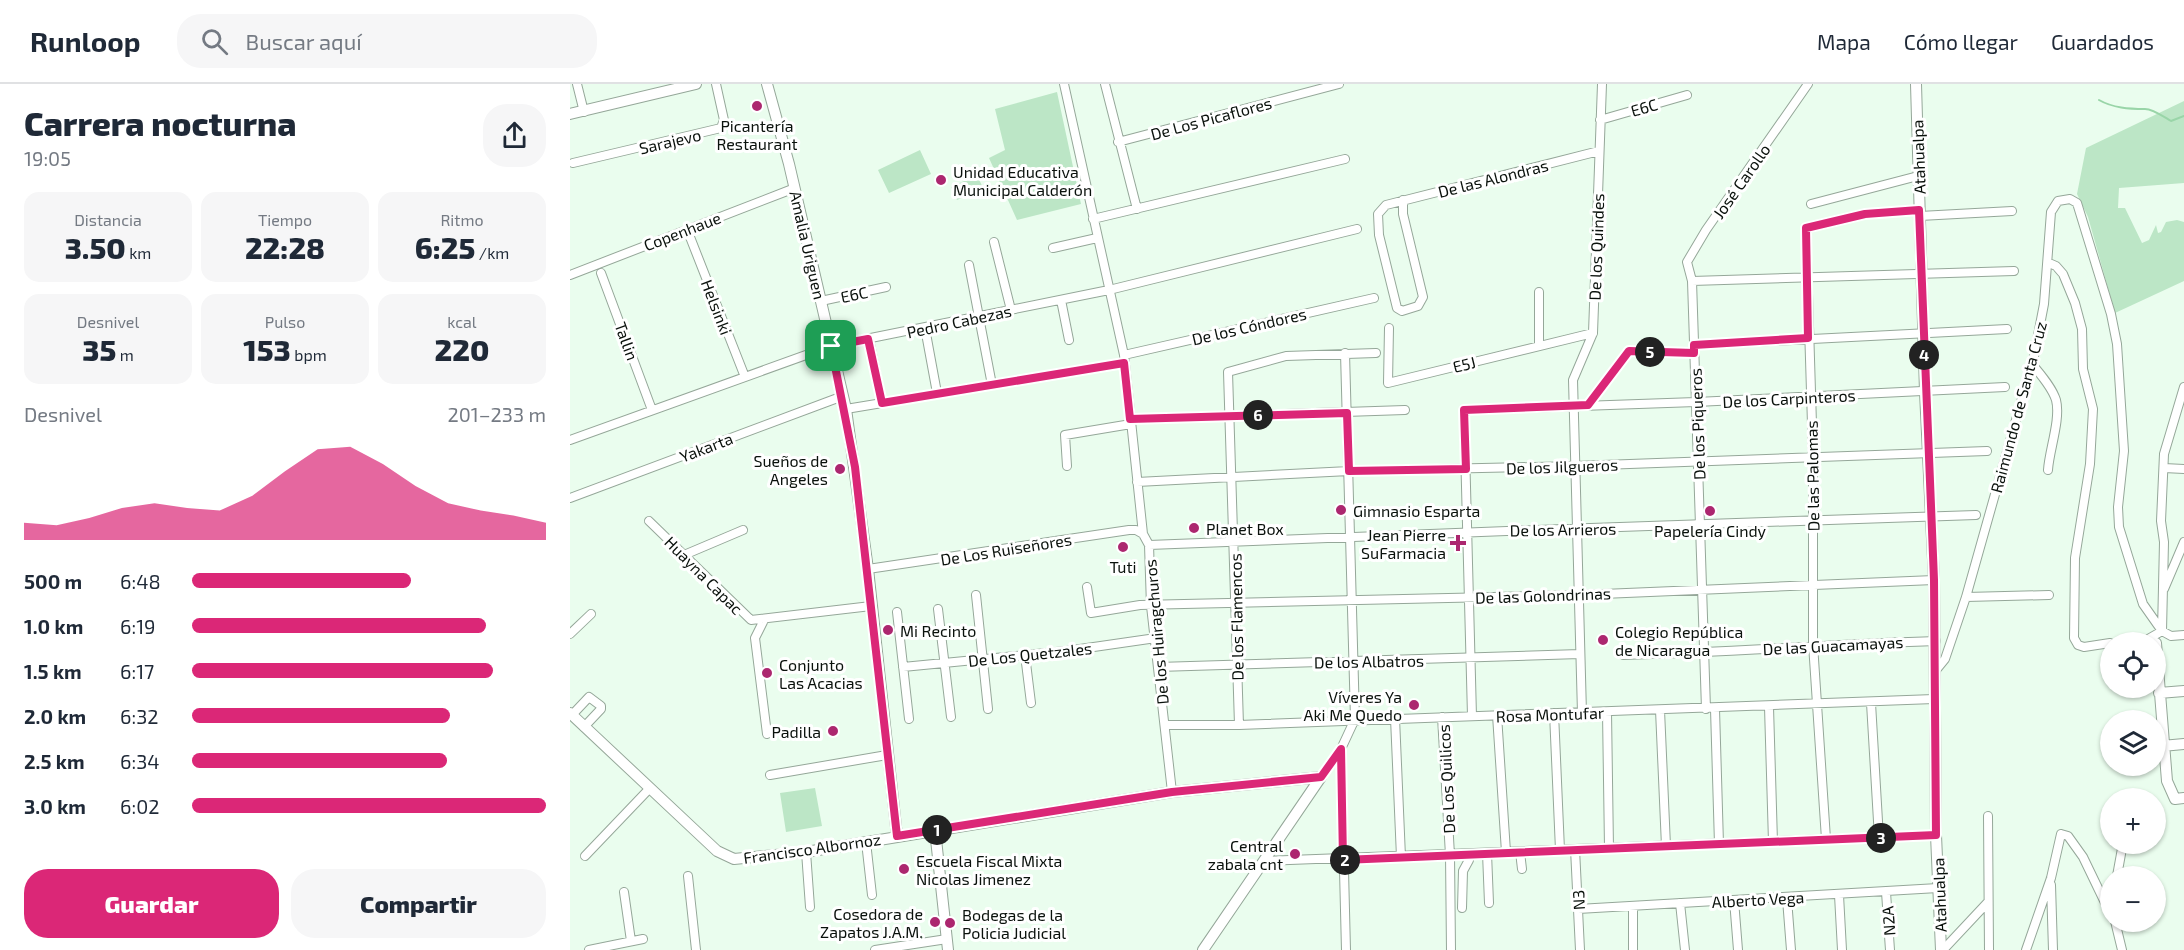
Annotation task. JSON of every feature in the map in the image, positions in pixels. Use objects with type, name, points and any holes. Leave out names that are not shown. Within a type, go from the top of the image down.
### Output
[{"type":"street","points":[[577,84],[584,112]]},
{"type":"street","points":[[570,114],[696,84]]},
{"type":"street","name":"Sarajevo","points":[[573,163],[721,128],[724,120],[716,84]]},
{"type":"street","name":"Amalia Uriguen","points":[[767,84],[795,188],[846,409],[868,569],[870,606],[897,836]]},
{"type":"street","name":"De los Huiragchuros","points":[[1064,84],[1124,359],[1143,534],[1149,545],[1151,606],[1172,792]]},
{"type":"street","points":[[1105,84],[1137,209]]},
{"type":"street","name":"De los Quindes","points":[[1574,405],[1573,380],[1593,333],[1602,84]]},
{"type":"street","name":"José Carollo","points":[[1692,281],[1687,262],[1690,256],[1808,84]]},
{"type":"street","name":"Atahualpa","points":[[1916,84],[1925,392],[1936,641],[1934,699],[1936,835],[1942,950]]},
{"type":"street","name":"De Los Picaflores","points":[[1118,142],[1334,85]]},
{"type":"street","name":"E6C","points":[[1600,120],[1687,95]]},
{"type":"street","name":"De las Alondras","points":[[1403,200],[1403,214],[1423,297],[1418,306],[1404,311],[1397,308],[1379,235],[1378,214],[1386,205],[1403,200],[1599,151]]},
{"type":"street","points":[[1093,219],[1346,159]]},
{"type":"street","points":[[1810,204],[1918,176]]},
{"type":"street","name":"Copenhaue","points":[[570,275],[795,188]]},
{"type":"street","name":"Raimundo de Santa Cruz","points":[[1936,670],[1945,659],[1966,597],[2032,364],[2041,326],[2049,263],[2051,212],[2058,201],[2074,200],[2111,314],[2117,344],[2124,451],[2118,507],[2119,527],[2143,604],[2155,632]]},
{"type":"street","name":"De las Palomas","points":[[1826,839],[1813,644],[1813,458],[1805,278],[1806,228],[1865,214],[2012,211]]},
{"type":"street","name":"Pedro Cabezas","points":[[570,440],[831,346],[1109,290],[1357,229]]},
{"type":"street","name":"Helsinki","points":[[690,237],[745,377]]},
{"type":"street","points":[[1053,248],[1097,238]]},
{"type":"street","points":[[994,242],[1011,310]]},
{"type":"street","points":[[2049,263],[2056,266],[2063,274],[2075,303],[2082,329],[2083,369],[2093,409],[2090,464],[2075,558],[2074,638],[2078,645],[2084,647],[2100,645]]},
{"type":"street","points":[[969,265],[992,385]]},
{"type":"street","points":[[1692,281],[2014,271]]},
{"type":"street","name":"Tallin","points":[[601,273],[652,410]]},
{"type":"street","name":"De los Piqueros","points":[[1692,281],[1705,653],[1711,709],[1719,844]]},
{"type":"street","name":"E6C","points":[[821,301],[886,287]]},
{"type":"street","points":[[1539,292],[1539,346]]},
{"type":"street","name":"De los Cóndores","points":[[846,409],[992,385],[1124,359],[1374,298]]},
{"type":"street","points":[[1061,300],[1069,340]]},
{"type":"street","points":[[925,328],[938,393]]},
{"type":"street","name":"E5J","points":[[1389,328],[1388,382],[1593,333]]},
{"type":"street","points":[[1588,405],[1629,351],[1694,349],[1808,338],[2007,329]]},
{"type":"street","points":[[868,339],[882,403]]},
{"type":"street","points":[[1203,950],[1341,749],[1355,719],[1345,353]]},
{"type":"street","name":"De los Flamencos","points":[[1239,725],[1232,416],[1228,372],[1286,356],[1376,353]]},
{"type":"street","points":[[2032,364],[2057,402],[2048,470]]},
{"type":"street","name":"De los Carpinteros","points":[[1466,469],[1464,410],[1811,398],[2005,387]]},
{"type":"street","points":[[2158,632],[2162,592],[2166,442],[2180,414],[2184,387]]},
{"type":"street","name":"Yakarta","points":[[570,498],[843,396]]},
{"type":"street","points":[[1574,405],[1582,713]]},
{"type":"street","points":[[1067,466],[1065,435],[1131,422],[1405,410]]},
{"type":"street","name":"De los Jilgueros","points":[[1137,482],[1349,471],[1575,466],[1987,451]]},
{"type":"street","points":[[2164,468],[2184,469]]},
{"type":"street","points":[[1466,469],[1472,716]]},
{"type":"street","name":"De los Arrieros","points":[[1149,545],[1468,531],[1701,526],[1976,515]]},
{"type":"street","name":"Huayna Capac","points":[[649,521],[746,616],[764,620],[870,606]]},
{"type":"street","points":[[684,555],[743,530]]},
{"type":"street","name":"De Los Ruiseñores","points":[[868,569],[1129,530],[1136,530],[1143,534]]},
{"type":"street","points":[[2162,592],[2184,542]]},
{"type":"street","name":"De las Golondrinas","points":[[1087,587],[1091,613],[1140,605],[1352,598],[1579,595],[1934,580]]},
{"type":"street","points":[[1966,597],[2049,595]]},
{"type":"street","points":[[976,596],[988,710]]},
{"type":"street","points":[[938,609],[951,717]]},
{"type":"street","points":[[897,612],[909,719]]},
{"type":"street","points":[[570,634],[591,614]]},
{"type":"street","points":[[764,620],[755,638],[767,734]]},
{"type":"street","points":[[2166,637],[2184,635]]},
{"type":"street","name":"De Los Quetzales","points":[[903,667],[1025,655],[1156,638]]},
{"type":"street","name":"De las Guacamayas","points":[[1623,655],[1705,653],[1813,644],[1936,641]]},
{"type":"street","name":"De los Albatros","points":[[1158,667],[1580,654]]},
{"type":"street","points":[[1025,655],[1031,703]]},
{"type":"street","points":[[2166,692],[2184,691]]},
{"type":"street","points":[[571,714],[588,697],[600,706],[601,709],[584,727]]},
{"type":"street","name":"Rosa Montufar","points":[[1165,725],[1239,725],[1355,719],[1769,707],[1934,699]]},
{"type":"street","points":[[1871,703],[1879,838]]},
{"type":"street","points":[[1769,707],[1773,842]]},
{"type":"street","points":[[1660,710],[1666,846]]},
{"type":"street","points":[[1606,712],[1610,848]]},
{"type":"street","points":[[1554,713],[1560,850]]},
{"type":"street","name":"Francisco Albornoz","points":[[571,714],[725,856],[734,859],[806,852],[1172,792],[1321,777]]},
{"type":"street","points":[[1497,715],[1506,852]]},
{"type":"street","name":"De Los Quilicos","points":[[1442,717],[1450,855],[1450,950]]},
{"type":"street","points":[[1395,718],[1401,856]]},
{"type":"street","points":[[2166,746],[2184,744]]},
{"type":"street","points":[[1341,749],[1346,950]]},
{"type":"street","points":[[770,775],[887,755]]},
{"type":"street","points":[[2166,773],[2168,786],[2175,799],[2184,798]]},
{"type":"street","points":[[585,856],[650,788]]},
{"type":"street","points":[[1988,816],[1989,950]]},
{"type":"street","points":[[875,950],[948,944],[935,830]]},
{"type":"street","points":[[2026,950],[2051,878],[2058,838],[2064,834],[2083,857],[2100,888]]},
{"type":"street","points":[[1265,861],[1343,860],[1936,835]]},
{"type":"street","points":[[866,842],[872,895]]},
{"type":"street","name":"N3","points":[[1575,849],[1580,950]]},
{"type":"street","points":[[806,852],[810,907]]},
{"type":"street","points":[[1520,852],[1522,869]]},
{"type":"street","points":[[1462,908],[1463,871],[1469,860],[1468,854]]},
{"type":"street","points":[[1487,854],[1488,903]]},
{"type":"street","points":[[688,876],[696,950]]},
{"type":"street","points":[[2051,878],[2053,950]]},
{"type":"street","name":"Alberto Vega","points":[[1578,909],[1938,888]]},
{"type":"street","points":[[624,892],[631,941]]},
{"type":"street","name":"N2A","points":[[1886,892],[1890,950]]},
{"type":"street","points":[[1839,895],[1842,950]]},
{"type":"street","points":[[1787,898],[1791,950]]},
{"type":"street","points":[[1734,900],[1738,950]]},
{"type":"street","points":[[1942,950],[1988,902]]},
{"type":"street","points":[[1680,903],[1685,950]]},
{"type":"street","points":[[1632,906],[1633,950]]},
{"type":"street","points":[[2118,932],[2122,950]]},
{"type":"street","points":[[589,950],[643,939]]},
{"type":"green space","points":[[1057,92],[1081,204],[1017,220],[989,158],[1005,150],[995,109]]},
{"type":"green space","points":[[2184,101],[2184,183],[2119,188],[2118,208],[2125,208],[2142,243],[2149,240],[2156,225],[2158,233],[2161,232],[2166,222],[2177,220],[2184,222],[2184,281],[2115,313],[2088,217],[2077,194],[2086,148]]},
{"type":"green space","points":[[920,150],[931,174],[889,193],[878,170]]},
{"type":"green space","points":[[977,175],[983,188],[957,200],[951,187]]},
{"type":"green space","points":[[815,788],[822,826],[786,832],[780,793]]},
{"type":"waterway","points":[[2099,100],[2121,108],[2151,110],[2171,121],[2184,116]]},
{"type":"place","name":"Picantería Restaurant","points":[[757,106]]},
{"type":"place","name":"Unidad Educativa Municipal Calderón","points":[[941,180]]},
{"type":"place","name":"Sueños de Angeles","points":[[840,469]]},
{"type":"place","name":"Gimnasio Esparta","points":[[1341,510]]},
{"type":"place","name":"Papelería Cindy","points":[[1710,511]]},
{"type":"place","name":"Planet Box","points":[[1194,528]]},
{"type":"place","name":"Jean Pierre SuFarmacia","points":[[1458,543]]},
{"type":"place","name":"Tuti","points":[[1123,547]]},
{"type":"place","name":"Mi Recinto","points":[[888,630]]},
{"type":"place","name":"Colegio República de Nicaragua","points":[[1603,640]]},
{"type":"place","name":"Conjunto Las Acacias","points":[[767,673]]},
{"type":"place","name":"Víveres Ya Aki Me Quedo","points":[[1414,705]]},
{"type":"place","name":"Padilla","points":[[833,731]]},
{"type":"place","name":"Central zabala cnt","points":[[1295,854]]},
{"type":"place","name":"Escuela Fiscal Mixta Nicolas Jimenez","points":[[904,869]]},
{"type":"place","name":"Cosedora de Zapatos J.A.M.","points":[[935,922]]},
{"type":"place","name":"Bodegas de la Policia Judicial","points":[[950,923]]},
{"type":"route","points":[[1919,210],[1934,580],[1936,835],[1343,860],[1341,749],[1321,777],[1172,792],[897,836],[855,467],[846,409],[831,346],[868,339],[882,403],[1124,363],[1130,419],[1347,413],[1349,471],[1466,469],[1464,410],[1588,405],[1629,351],[1694,353],[1694,345],[1808,338],[1805,278],[1806,228],[1865,214],[1919,210]]}]
